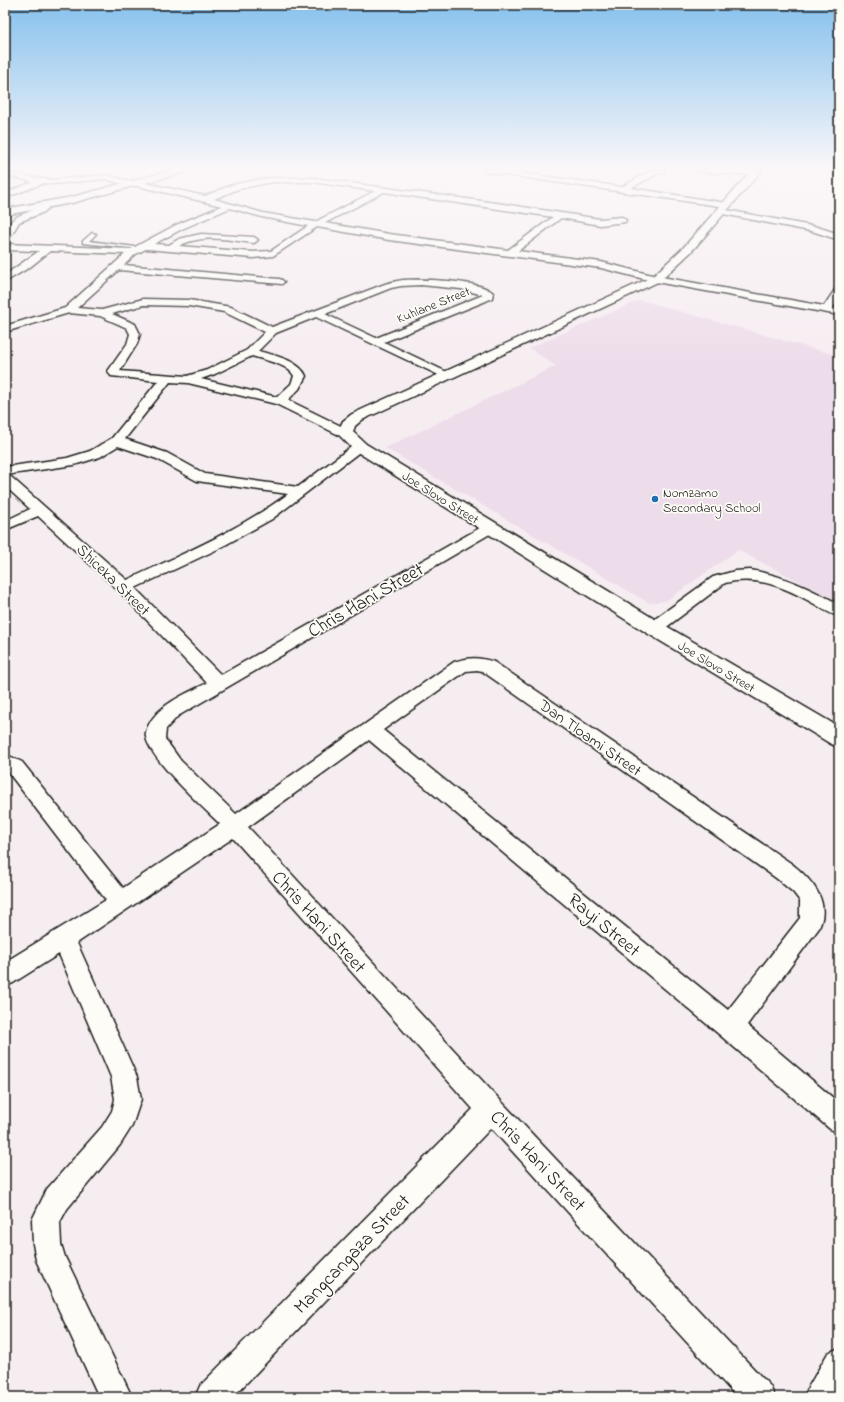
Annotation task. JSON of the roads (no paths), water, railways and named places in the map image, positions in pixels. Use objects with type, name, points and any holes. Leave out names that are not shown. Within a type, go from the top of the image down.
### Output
[{"type":"street","points":[[69,310],[116,267],[139,249],[164,235]]},
{"type":"street","points":[[5,247],[47,249],[171,248],[268,254],[278,251],[300,235]]},
{"type":"street","points":[[379,235],[601,265],[656,279],[839,312]]},
{"type":"street","points":[[510,253],[533,235]]},
{"type":"street","points":[[102,312],[131,326],[135,334],[132,344],[114,373],[122,375],[188,380],[280,401],[345,432],[348,424],[357,417],[656,279],[687,250],[700,235]]},
{"type":"street","points":[[171,248],[180,242],[196,238],[254,240]]},
{"type":"street","points":[[5,278],[27,265],[47,249]]},
{"type":"street","points":[[116,267],[279,282]]},
{"type":"street","name":"Kuhlane Street","points":[[272,330],[388,286],[404,283],[473,287],[484,290],[488,294],[488,296],[482,299],[376,342]]},
{"type":"street","points":[[827,310],[839,290]]},
{"type":"street","points":[[5,329],[69,310],[102,312],[130,304],[150,301],[198,304],[227,309],[272,330],[251,352],[211,372],[188,380]]},
{"type":"street","points":[[317,314],[447,376]]},
{"type":"street","points":[[251,352],[291,366],[300,373],[298,383],[280,401]]},
{"type":"street","points":[[5,471],[81,459],[95,454],[117,441],[166,379]]},
{"type":"street","name":"Joe Slovo Street","points":[[345,432],[360,447],[490,528],[839,738]]},
{"type":"street","points":[[117,441],[162,456],[202,478],[299,492]]},
{"type":"street","points":[[124,587],[238,533],[267,516],[360,447]]},
{"type":"street","name":"Shiceka Street","points":[[5,479],[124,587],[218,683]]},
{"type":"street","points":[[5,526],[40,510]]},
{"type":"street","name":"Chris Hani Street","points":[[490,528],[218,683],[172,711],[161,722],[154,737],[164,754],[174,766],[235,826],[491,1109],[759,1397]]},
{"type":"street","points":[[654,628],[719,580],[730,575],[741,574],[767,576],[791,586],[839,610]]},
{"type":"street","name":"Dan Tloami Street","points":[[5,975],[64,940],[235,826],[460,666],[470,663],[488,666],[797,881],[806,891],[812,904],[811,920],[730,1027]]},
{"type":"street","name":"Rayi Street","points":[[370,730],[730,1027],[839,1120]]},
{"type":"street","points":[[5,761],[15,767],[121,902]]},
{"type":"street","points":[[64,940],[124,1077],[128,1099],[123,1118],[111,1136],[57,1199],[46,1220],[47,1244],[51,1260],[116,1397]]},
{"type":"street","name":"Mangcangaza Street","points":[[211,1397],[491,1109]]},
{"type":"street","points":[[820,1397],[839,1364]]},
{"type":"lane","points":[[92,235],[85,242],[139,249]]},
{"type":"place","name":"Nomzamo Secondary School","points":[[655,499]]}]
